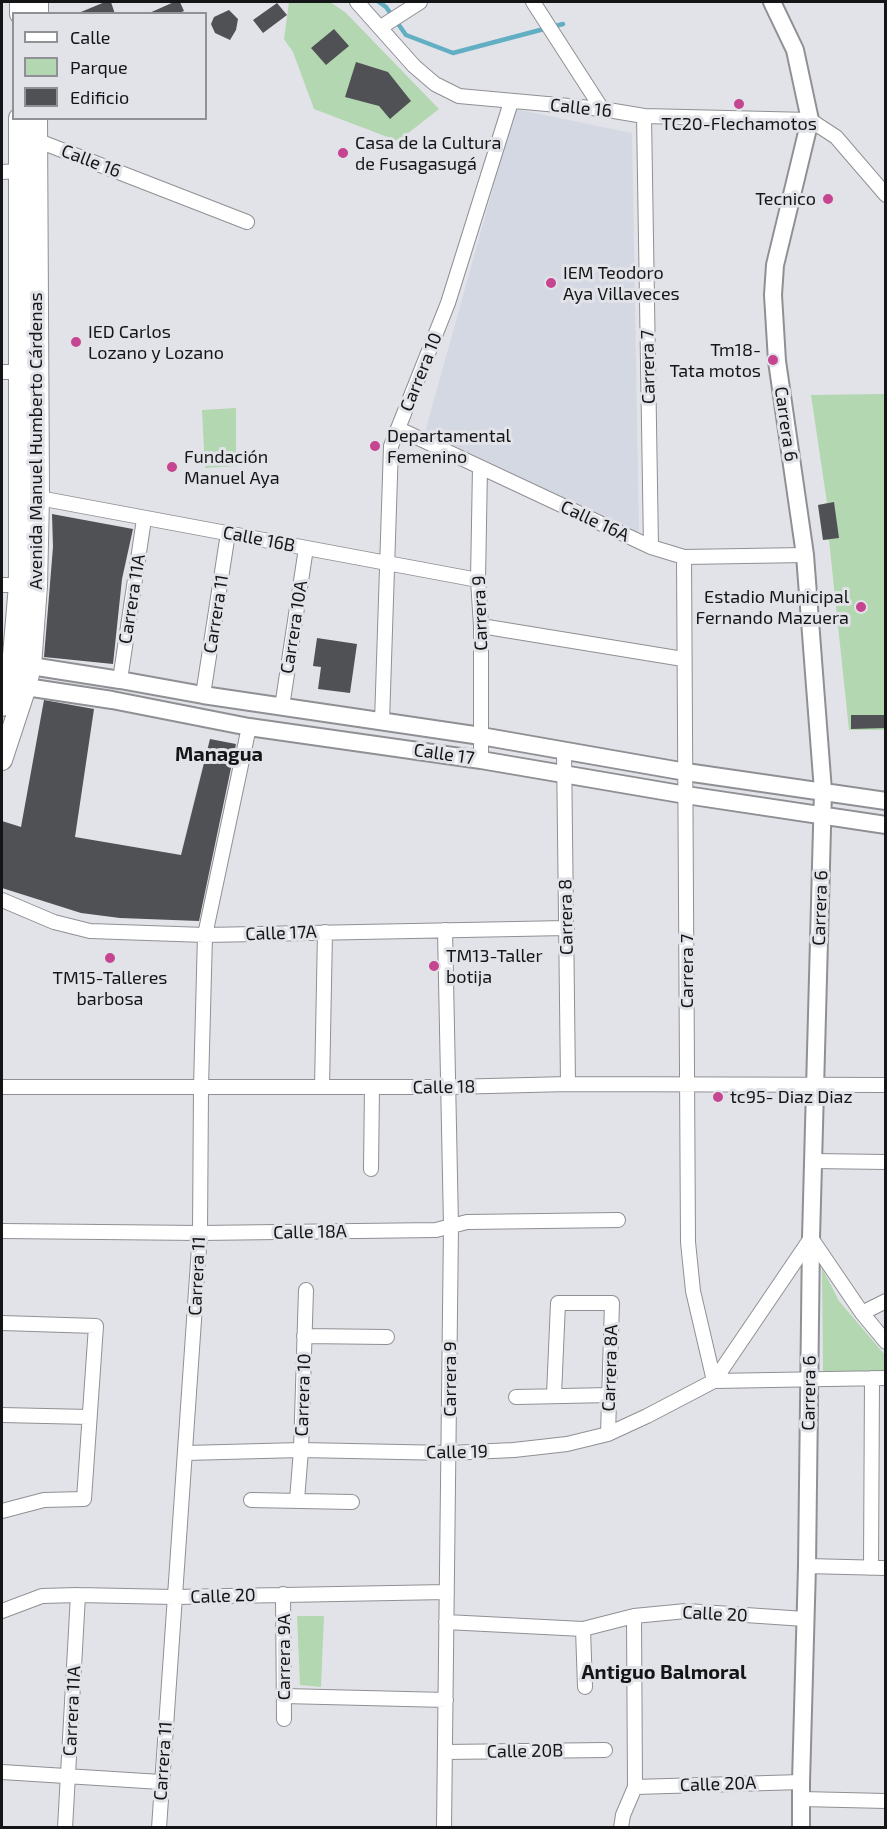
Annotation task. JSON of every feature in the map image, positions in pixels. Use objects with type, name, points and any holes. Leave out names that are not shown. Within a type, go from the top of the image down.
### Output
[{"type":"main road","name":"Avenida Manuel Humberto Cárdenas","points":[[2,760],[9,693],[21,667],[37,586],[39,498],[20,372],[10,171],[19,120]]},
{"type":"main road","name":"Avenida Manuel Humberto Cárdenas","points":[[21,667],[10,585],[20,372],[37,120]]},
{"type":"street","name":"Calle 16","points":[[357,2],[383,25],[414,66],[435,84],[459,96],[602,109],[644,116],[810,120]]},
{"type":"street","points":[[533,2],[602,109]]},
{"type":"street","name":"Carrera 6","points":[[772,2],[795,50],[810,120],[776,265],[773,295],[777,361],[805,555],[823,791],[808,1379],[807,1566],[801,1827]]},
{"type":"street","points":[[383,25],[416,4]]},
{"type":"street","name":"Carrera 10","points":[[382,722],[391,446],[448,303],[511,102]]},
{"type":"street","name":"Carrera 7","points":[[644,116],[651,547]]},
{"type":"street","points":[[810,120],[836,137],[885,195]]},
{"type":"street","name":"Calle 16","points":[[36,140],[247,222]]},
{"type":"street","name":"Calle 16A","points":[[399,429],[651,547],[684,558],[805,555]]},
{"type":"street","name":"Carrera 9","points":[[480,467],[478,580],[481,626],[480,760]]},
{"type":"street","name":"Calle 16B","points":[[39,498],[478,580]]},
{"type":"street","name":"Carrera 11A","points":[[120,680],[144,519]]},
{"type":"street","name":"Carrera 11","points":[[203,695],[228,532]]},
{"type":"street","name":"Carrera 10A","points":[[282,707],[306,548]]},
{"type":"street","name":"Carrera 7","points":[[684,558],[689,1251],[693,1291],[714,1381]]},
{"type":"street","points":[[481,626],[684,658]]},
{"type":"street","name":"Calle 17","points":[[21,667],[120,680],[203,695],[481,736],[686,772],[885,801]]},
{"type":"street","name":"Calle 17","points":[[9,693],[112,700],[249,727],[480,760],[686,795],[885,825]]},
{"type":"street","name":"Carrera 11","points":[[159,1827],[200,1233],[205,935],[249,727]]},
{"type":"street","name":"Carrera 8","points":[[564,750],[568,1084]]},
{"type":"street","name":"Calle 17A","points":[[2,900],[54,922],[90,931],[205,935],[567,928]]},
{"type":"street","name":"Carrera 9","points":[[444,1827],[451,1226],[446,930]]},
{"type":"street","points":[[322,1087],[325,932]]},
{"type":"street","name":"Calle 18","points":[[2,1087],[372,1088],[568,1084],[885,1085]]},
{"type":"street","points":[[372,1088],[372,1169]]},
{"type":"street","points":[[813,1161],[885,1162]]},
{"type":"street","name":"Calle 18A","points":[[2,1231],[200,1233],[436,1230],[467,1222],[618,1220]]},
{"type":"street","points":[[811,1238],[862,1313],[885,1342]]},
{"type":"street","name":"Calle 19","points":[[714,1381],[811,1238]]},
{"type":"street","name":"Carrera 10","points":[[297,1500],[301,1450],[306,1290]]},
{"type":"street","points":[[862,1313],[885,1300]]},
{"type":"street","name":"Carrera 8A","points":[[554,1395],[558,1303],[612,1303],[608,1434]]},
{"type":"street","points":[[2,1323],[96,1326],[84,1499],[44,1500],[2,1511]]},
{"type":"street","points":[[304,1336],[387,1337]]},
{"type":"street","points":[[807,1566],[878,1568],[878,1378]]},
{"type":"street","name":"Calle 19","points":[[186,1453],[301,1450],[450,1453],[514,1450],[567,1444],[608,1434],[714,1381],[878,1378]]},
{"type":"street","points":[[516,1397],[610,1395]]},
{"type":"street","points":[[2,1415],[89,1417]]},
{"type":"street","points":[[251,1500],[352,1502]]},
{"type":"street","name":"Calle 20","points":[[2,1611],[42,1596],[174,1597],[447,1592]]},
{"type":"street","name":"Carrera 9A","points":[[283,1594],[284,1719]]},
{"type":"street","name":"Carrera 11A","points":[[65,1827],[78,1595]]},
{"type":"street","name":"Calle 20","points":[[447,1622],[583,1629],[634,1616],[686,1611],[805,1620]]},
{"type":"street","points":[[621,1827],[623,1815],[635,1787],[634,1616]]},
{"type":"street","points":[[583,1629],[585,1687]]},
{"type":"street","points":[[284,1696],[446,1700]]},
{"type":"street","name":"Calle 20B","points":[[445,1752],[605,1750]]},
{"type":"street","points":[[2,1772],[161,1782]]},
{"type":"street","name":"Calle 20A","points":[[635,1787],[801,1790]]},
{"type":"street","points":[[801,1790],[885,1801]]},
{"type":"shaded area","name":"IEM Teodoro Aya Villaveces","points":[[515,109],[632,133],[639,533],[425,432]]},
{"type":"green space","points":[[289,2],[330,2],[345,12],[439,109],[398,141],[314,109],[293,52],[284,39]]},
{"type":"green space","name":"Estadio Municipal Fernando Mazuera","points":[[885,394],[885,730],[849,730],[829,540],[823,540],[818,505],[827,503],[811,395]]},
{"type":"green space","points":[[236,408],[236,466],[205,468],[202,410]]},
{"type":"green space","points":[[822,1268],[839,1301],[885,1355],[885,1370],[870,1373],[823,1371]]},
{"type":"green space","points":[[297,1616],[324,1616],[321,1687],[300,1685]]},
{"type":"building","points":[[105,2],[111,2],[114,12],[81,12]]},
{"type":"building","points":[[174,2],[180,2],[184,11],[182,12],[152,12]]},
{"type":"building","points":[[277,3],[287,15],[263,33],[253,20]]},
{"type":"building","points":[[229,10],[238,19],[236,30],[230,40],[215,33],[211,24],[214,17]]},
{"type":"building","points":[[334,29],[349,46],[326,65],[311,48]]},
{"type":"building","points":[[356,62],[388,72],[411,101],[390,119],[379,106],[345,97]]},
{"type":"building","points":[[834,502],[839,538],[823,540],[818,505]]},
{"type":"building","points":[[52,514],[133,529],[122,579],[113,664],[44,657],[53,547]]},
{"type":"building","points":[[317,638],[357,644],[350,693],[318,689],[321,667],[313,666]]},
{"type":"building","points":[[44,700],[94,709],[75,837],[181,855],[210,739],[236,744],[199,921],[120,918],[81,913],[2,888],[2,821],[21,827]]},
{"type":"building","points":[[851,715],[885,715],[885,728],[851,729]]},
{"type":"waterway","points":[[379,2],[386,7],[406,35],[453,53],[563,24]]},
{"type":"place","name":"TC20-Flechamotos","points":[[739,104]]},
{"type":"place","name":"Casa de la Cultura de Fusagasugá","points":[[343,153]]},
{"type":"place","name":"Tecnico","points":[[828,199]]},
{"type":"place","name":"IEM Teodoro Aya Villaveces","points":[[551,283]]},
{"type":"place","name":"IED Carlos Lozano y Lozano","points":[[76,342]]},
{"type":"place","name":"Tm18- Tata motos","points":[[773,360]]},
{"type":"place","name":"Departamental Femenino","points":[[375,446]]},
{"type":"place","name":"Fundación Manuel Aya","points":[[172,467]]},
{"type":"place","name":"Estadio Municipal Fernando Mazuera","points":[[861,607]]},
{"type":"place","name":"TM15-Talleres barbosa","points":[[110,958]]},
{"type":"place","name":"TM13-Taller botija","points":[[434,966]]},
{"type":"place","name":"tc95- Diaz Diaz","points":[[718,1097]]},
{"type":"district","name":"Managua","points":[[219,754]]},
{"type":"district","name":"Antiguo Balmoral","points":[[664,1672]]}]
